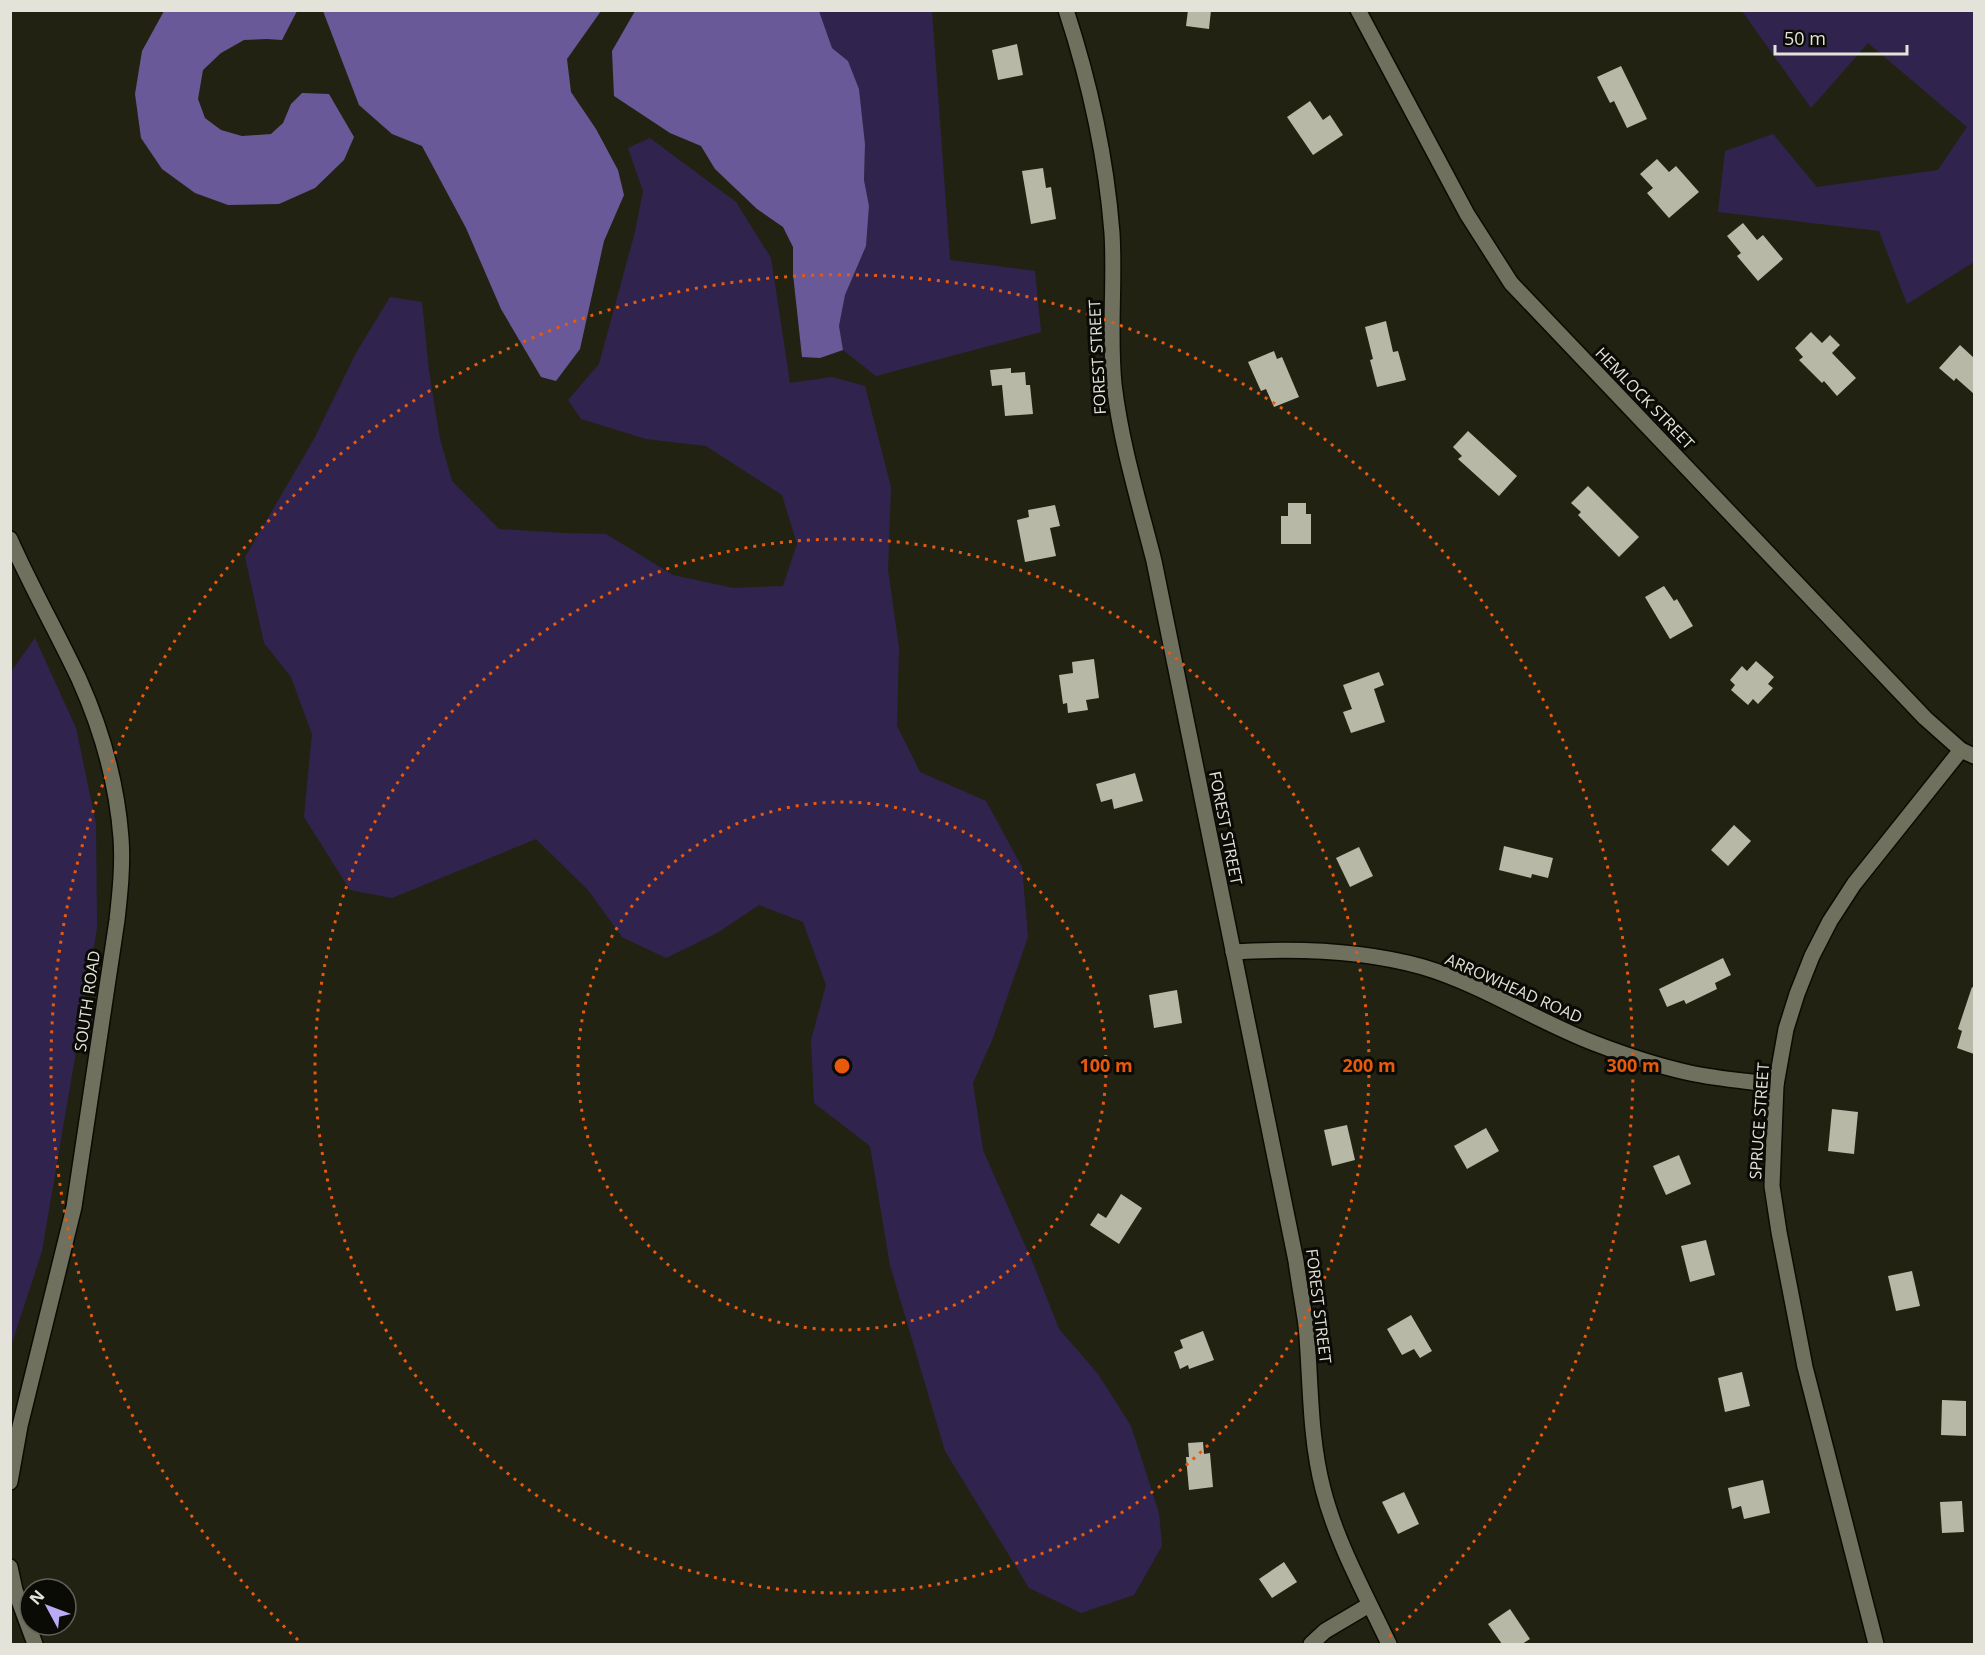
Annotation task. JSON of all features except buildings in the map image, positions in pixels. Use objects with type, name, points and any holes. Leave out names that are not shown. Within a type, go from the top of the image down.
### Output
[{"type":"street","name":"FOREST STREET","points":[[1066,10],[1080,53],[1107,174],[1112,236],[1114,381],[1119,421],[1127,462],[1133,477],[1154,561],[1296,1262],[1305,1323],[1315,1446],[1323,1488],[1335,1529],[1389,1644]]},
{"type":"street","name":"HEMLOCK STREET","points":[[1358,10],[1467,214],[1511,283],[1924,718],[1968,753]]},
{"type":"street","name":"SOUTH ROAD","points":[[10,539],[75,672],[95,719],[116,799],[121,839],[121,879],[117,920],[74,1207],[20,1426],[10,1482]]},
{"type":"street","name":"SPRUCE STREET","points":[[1876,1644],[1805,1367],[1779,1232],[1772,1186],[1776,1085],[1786,1029],[1797,994],[1812,956],[1830,921],[1854,884],[1968,753]]},
{"type":"street","name":"ARROWHEAD ROAD","points":[[1233,951],[1342,952],[1385,958],[1425,968],[1464,983],[1594,1043],[1652,1063],[1690,1073],[1776,1085]]},
{"type":"street","points":[[10,1566],[15,1590],[35,1644]]},
{"type":"street","points":[[1311,1644],[1325,1631],[1369,1605]]},
{"type":"shaded area","points":[[164,11],[297,11],[282,40],[244,40],[221,53],[203,70],[198,99],[205,118],[221,130],[242,136],[271,134],[283,123],[291,104],[302,93],[329,94],[354,137],[344,160],[315,188],[279,204],[228,205],[195,193],[162,169],[141,138],[135,94],[142,51]]},
{"type":"shaded area","points":[[323,11],[601,11],[567,59],[571,92],[596,129],[618,170],[624,195],[604,241],[580,349],[556,381],[541,377],[501,309],[466,228],[422,146],[392,134],[359,105]]},
{"type":"shaded area","points":[[635,11],[819,11],[832,48],[848,61],[859,89],[865,144],[864,180],[869,206],[866,246],[845,295],[839,326],[843,350],[820,358],[802,357],[793,274],[793,247],[783,227],[757,209],[715,169],[701,146],[670,133],[614,96],[612,51]]},
{"type":"shaded area","points":[[819,11],[932,11],[950,260],[1035,271],[1041,332],[876,376],[843,350],[839,326],[845,295],[866,246],[869,206],[864,180],[865,144],[859,89],[848,61],[832,48]]},
{"type":"shaded area","points":[[1742,11],[1974,11],[1974,262],[1907,304],[1879,231],[1718,212],[1725,151],[1773,134],[1817,187],[1938,170],[1967,127],[1868,43],[1811,108]]},
{"type":"shaded area","points":[[650,138],[736,202],[771,258],[790,383],[832,377],[865,386],[891,487],[888,570],[899,648],[897,726],[920,772],[986,801],[1022,867],[1028,937],[993,1038],[973,1083],[983,1150],[1059,1329],[1098,1374],[1131,1426],[1159,1513],[1162,1546],[1134,1595],[1081,1613],[1029,1588],[945,1451],[890,1265],[870,1146],[814,1103],[811,1040],[826,985],[803,922],[759,905],[717,933],[666,958],[622,937],[588,890],[536,839],[392,898],[350,890],[304,817],[312,734],[291,677],[264,643],[245,557],[314,439],[356,353],[390,297],[422,302],[429,371],[440,439],[452,481],[499,529],[606,534],[673,575],[733,588],[783,586],[797,544],[782,495],[706,446],[646,439],[581,419],[568,400],[599,364],[635,232],[643,191],[628,148]]},
{"type":"shaded area","points":[[35,638],[76,728],[96,824],[97,928],[42,1251],[11,1346],[10,673]]}]
